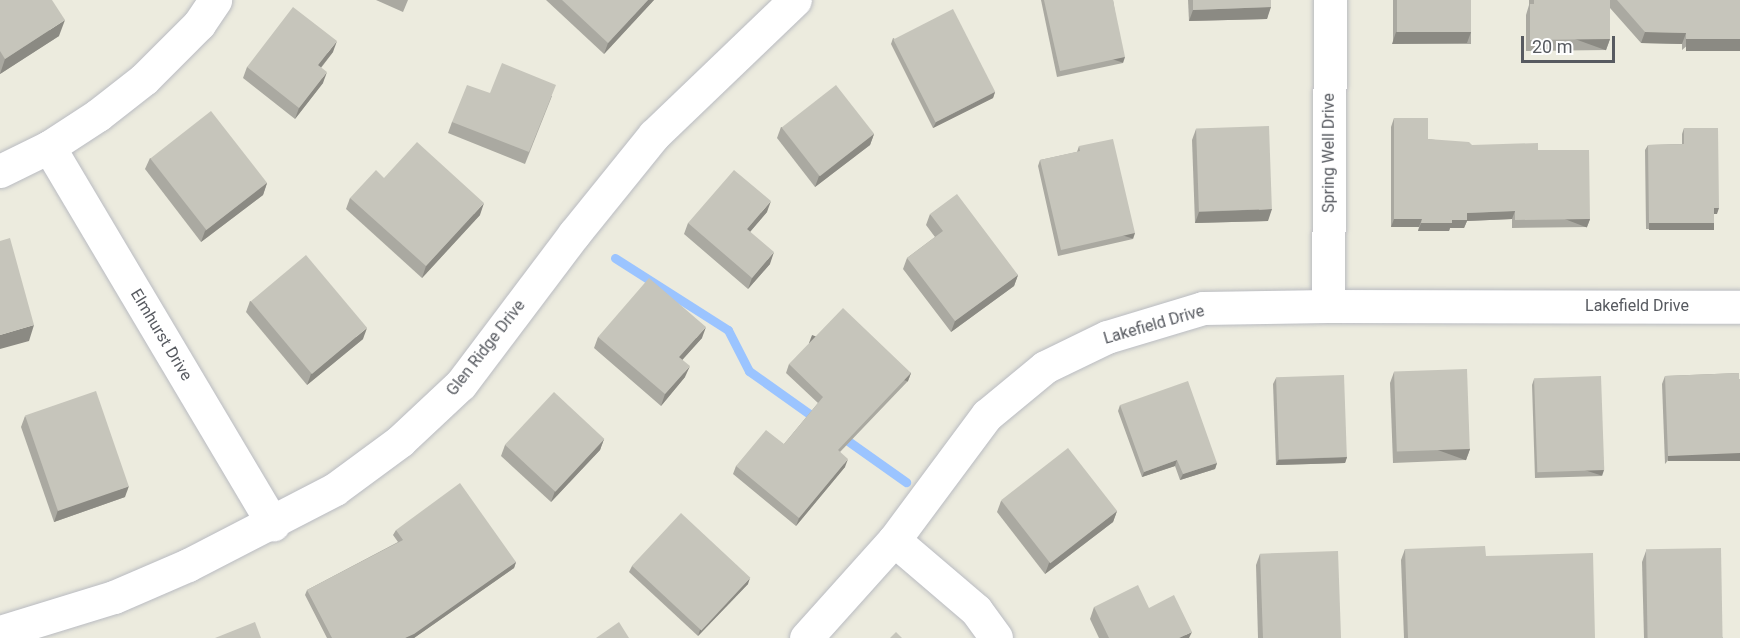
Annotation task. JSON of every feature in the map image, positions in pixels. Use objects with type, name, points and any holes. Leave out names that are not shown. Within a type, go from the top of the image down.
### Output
[{"type":"street","points":[[0,171],[49,147],[98,115],[144,79],[199,24],[215,0]]},
{"type":"street","name":"Glen Ridge Drive","points":[[0,632],[114,597],[273,524],[335,489],[400,441],[461,384],[574,234],[654,135],[795,0]]},
{"type":"street","name":"Spring Well Drive","points":[[1328,306],[1330,0]]},
{"type":"street","name":"Elmhurst Drive","points":[[49,147],[273,524]]},
{"type":"street","name":"Lakefield Drive","points":[[806,638],[894,540],[987,415],[1045,367],[1107,337],[1203,308],[1740,307]]},
{"type":"street","points":[[894,540],[976,610],[996,638]]},
{"type":"building","points":[[0,0],[52,0],[65,20],[5,59],[0,51]]},
{"type":"building","points":[[562,0],[648,0],[608,43]]},
{"type":"building","points":[[1044,0],[1113,0],[1125,57],[1060,71]]},
{"type":"building","points":[[1193,0],[1271,0],[1271,7],[1193,10]]},
{"type":"building","points":[[1397,0],[1471,0],[1471,32],[1397,32]]},
{"type":"building","points":[[1534,0],[1610,0],[1610,39],[1530,40],[1530,4],[1534,4]]},
{"type":"building","points":[[1617,0],[1740,0],[1740,39],[1686,39],[1686,33],[1645,32]]},
{"type":"building","points":[[293,7],[337,41],[318,65],[327,72],[299,108],[247,67]]},
{"type":"building","points":[[953,9],[995,92],[936,122],[893,39]]},
{"type":"building","points":[[502,63],[556,85],[529,152],[452,122],[467,85],[490,93]]},
{"type":"building","points":[[836,85],[874,134],[820,176],[782,127]]},
{"type":"building","points":[[211,111],[267,183],[206,230],[150,158]]},
{"type":"building","points":[[1394,118],[1428,118],[1428,139],[1469,142],[1472,145],[1538,143],[1538,150],[1589,150],[1590,219],[1515,220],[1515,211],[1467,213],[1467,220],[1452,220],[1452,223],[1421,223],[1422,219],[1394,219]]},
{"type":"building","points":[[1269,126],[1272,209],[1199,211],[1196,129]]},
{"type":"building","points":[[1684,128],[1718,128],[1719,208],[1714,208],[1714,223],[1649,223],[1648,145],[1684,144]]},
{"type":"building","points":[[1113,139],[1135,233],[1061,250],[1040,160],[1080,151],[1079,146]]},
{"type":"building","points":[[417,142],[484,203],[426,266],[350,198],[376,170],[384,178]]},
{"type":"building","points":[[734,170],[771,201],[747,229],[774,252],[752,278],[688,223]]},
{"type":"building","points":[[957,194],[1018,275],[955,321],[907,258],[943,231],[930,214]]},
{"type":"building","points":[[10,238],[34,325],[0,335],[0,241]]},
{"type":"building","points":[[306,255],[367,328],[312,374],[251,301]]},
{"type":"building","points":[[649,278],[706,327],[679,357],[690,366],[665,394],[598,337]]},
{"type":"building","points":[[843,308],[911,373],[838,450],[848,459],[799,518],[736,466],[766,430],[784,444],[823,397],[789,364]]},
{"type":"building","points":[[1467,369],[1470,449],[1397,451],[1394,372]]},
{"type":"building","points":[[1739,373],[1740,453],[1668,456],[1665,376]]},
{"type":"building","points":[[1344,375],[1347,457],[1279,459],[1276,377]]},
{"type":"building","points":[[1601,376],[1604,470],[1537,472],[1534,378]]},
{"type":"building","points":[[1188,381],[1217,463],[1183,474],[1177,460],[1144,472],[1120,405]]},
{"type":"building","points":[[96,391],[129,486],[58,511],[25,415]]},
{"type":"building","points":[[554,392],[604,439],[555,492],[505,445]]},
{"type":"building","points":[[1068,448],[1117,511],[1050,563],[1001,500]]},
{"type":"building","points":[[460,483],[516,562],[405,638],[332,638],[307,590],[403,540],[396,530]]},
{"type":"building","points":[[681,513],[750,578],[701,630],[632,566]]},
{"type":"building","points":[[1485,546],[1486,556],[1593,553],[1595,638],[1408,638],[1405,549]]},
{"type":"building","points":[[1721,548],[1723,638],[1648,638],[1646,549]]},
{"type":"building","points":[[1338,551],[1341,638],[1263,638],[1260,554]]},
{"type":"building","points":[[1138,585],[1149,608],[1174,595],[1192,632],[1179,638],[1109,638],[1094,607]]},
{"type":"building","points":[[255,622],[261,638],[215,638]]},
{"type":"building","points":[[619,622],[629,638],[596,638]]},
{"type":"building","points":[[896,632],[902,638],[890,638]]},
{"type":"waterway","points":[[615,258],[728,330],[749,371],[818,420]]},
{"type":"waterway","points":[[841,436],[906,482]]}]
